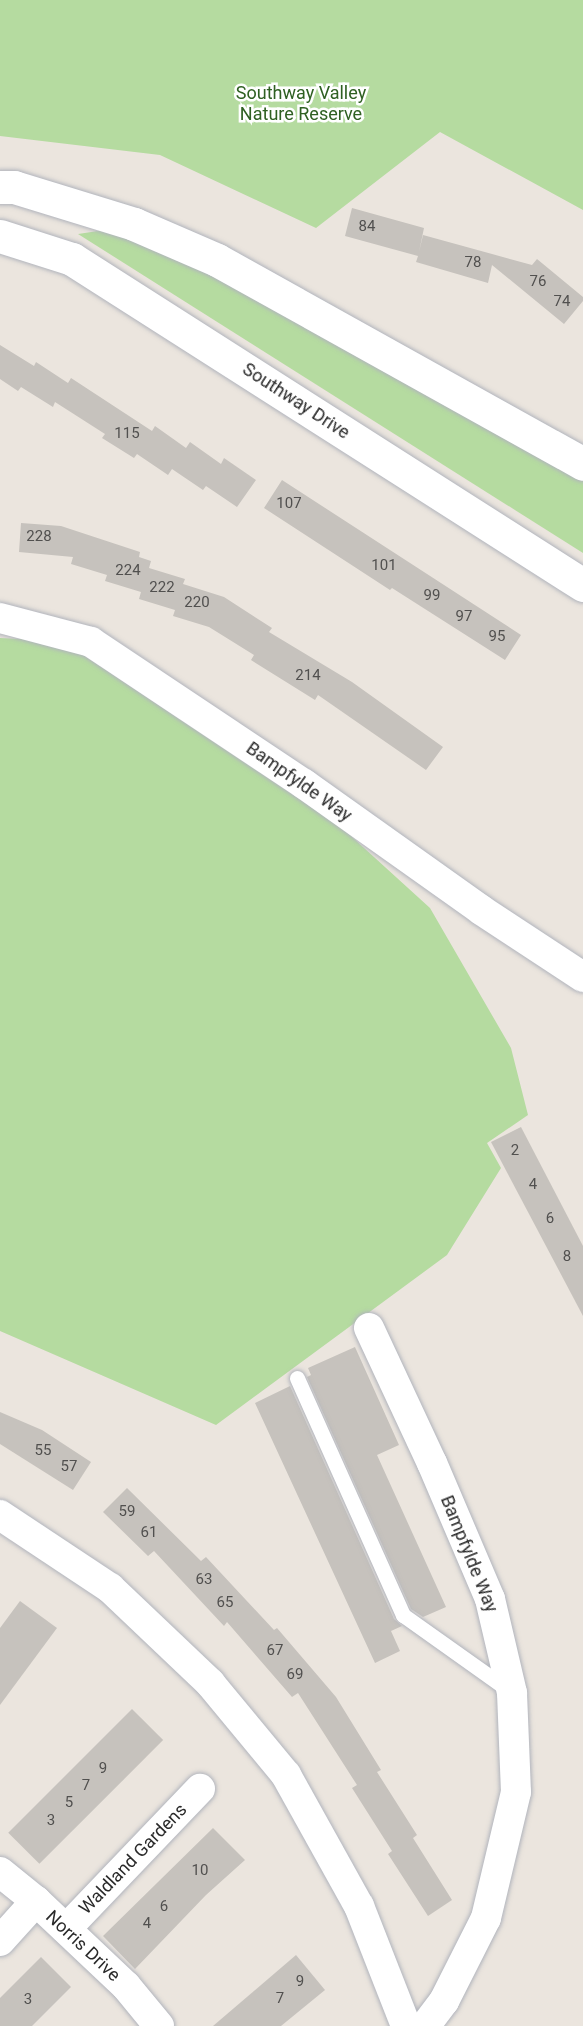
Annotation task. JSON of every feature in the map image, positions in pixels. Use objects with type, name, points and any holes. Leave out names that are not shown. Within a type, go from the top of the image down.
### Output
[{"type":"street","points":[[0,187],[14,188],[134,224],[217,260],[583,464]]},
{"type":"street","name":"Southway Drive","points":[[0,236],[72,259],[583,585]]},
{"type":"street","name":"Bampfylde Way","points":[[0,618],[91,642],[304,784],[481,910],[583,977]]},
{"type":"street","name":"Bampfylde Way","points":[[369,1328],[432,1462],[490,1599],[512,1693],[516,1792],[486,1918],[444,2001],[425,2026]]},
{"type":"street","points":[[0,1515],[110,1588],[210,1683],[286,1775],[359,1906],[406,2026]]},
{"type":"street","name":"Waldland Gardens","points":[[66,1929],[200,1789]]},
{"type":"street","name":"Norris Drive","points":[[0,1872],[36,1901],[126,1986],[159,2026]]},
{"type":"street","points":[[0,1941],[36,1901]]},
{"type":"lane","points":[[297,1378],[403,1615],[512,1693]]},
{"type":"green space","name":"Southway Valley Nature Reserve","points":[[0,0],[583,0],[583,210],[440,132],[316,228],[160,155],[0,136]]},
{"type":"green space","points":[[165,221],[583,467],[583,553],[78,234]]},
{"type":"green space","points":[[0,638],[62,641],[341,827],[430,908],[511,1048],[528,1115],[487,1143],[501,1168],[447,1255],[216,1425],[0,1331]]},
{"type":"building","points":[[352,208],[424,228],[419,252],[423,235],[532,265],[537,259],[583,297],[583,301],[564,324],[492,265],[488,283],[416,262],[418,256],[345,236]]},
{"type":"building","points":[[0,345],[34,366],[36,362],[68,383],[71,378],[152,431],[155,426],[186,448],[190,442],[221,464],[224,458],[256,480],[237,507],[206,486],[203,490],[172,469],[168,475],[137,454],[134,458],[102,438],[105,434],[55,402],[53,407],[21,387],[18,391],[0,379]]},
{"type":"building","points":[[282,480],[521,635],[505,660],[392,588],[390,590],[264,508]]},
{"type":"building","points":[[21,523],[61,526],[140,552],[139,557],[151,561],[149,568],[185,579],[183,584],[224,597],[272,628],[269,632],[352,682],[443,747],[426,770],[318,695],[315,700],[251,660],[254,655],[209,627],[173,616],[175,610],[139,599],[141,592],[105,581],[107,575],[71,564],[73,557],[19,552]]},
{"type":"building","points":[[521,1127],[583,1246],[583,1316],[491,1142]]},
{"type":"building","points":[[355,1347],[399,1445],[377,1455],[446,1607],[423,1617],[411,1609],[307,1377],[311,1375],[308,1368]]},
{"type":"building","points":[[290,1386],[394,1619],[402,1626],[391,1631],[400,1651],[375,1663],[255,1403]]},
{"type":"building","points":[[0,1412],[42,1430],[91,1462],[73,1490],[0,1444]]},
{"type":"building","points":[[127,1488],[201,1561],[206,1557],[274,1630],[277,1628],[336,1697],[381,1770],[377,1772],[417,1835],[413,1838],[452,1900],[428,1916],[388,1854],[392,1851],[352,1788],[357,1785],[298,1693],[292,1697],[227,1622],[224,1626],[154,1551],[148,1556],[103,1512]]},
{"type":"building","points":[[20,1601],[57,1628],[0,1705],[0,1628]]},
{"type":"building","points":[[132,1709],[163,1740],[39,1864],[8,1833]]},
{"type":"building","points":[[213,1828],[245,1860],[206,1895],[135,1969],[103,1936]]},
{"type":"building","points":[[296,1955],[325,1990],[281,2026],[213,2026]]},
{"type":"building","points":[[41,1957],[71,1987],[32,2026],[0,2026],[0,1998]]}]
